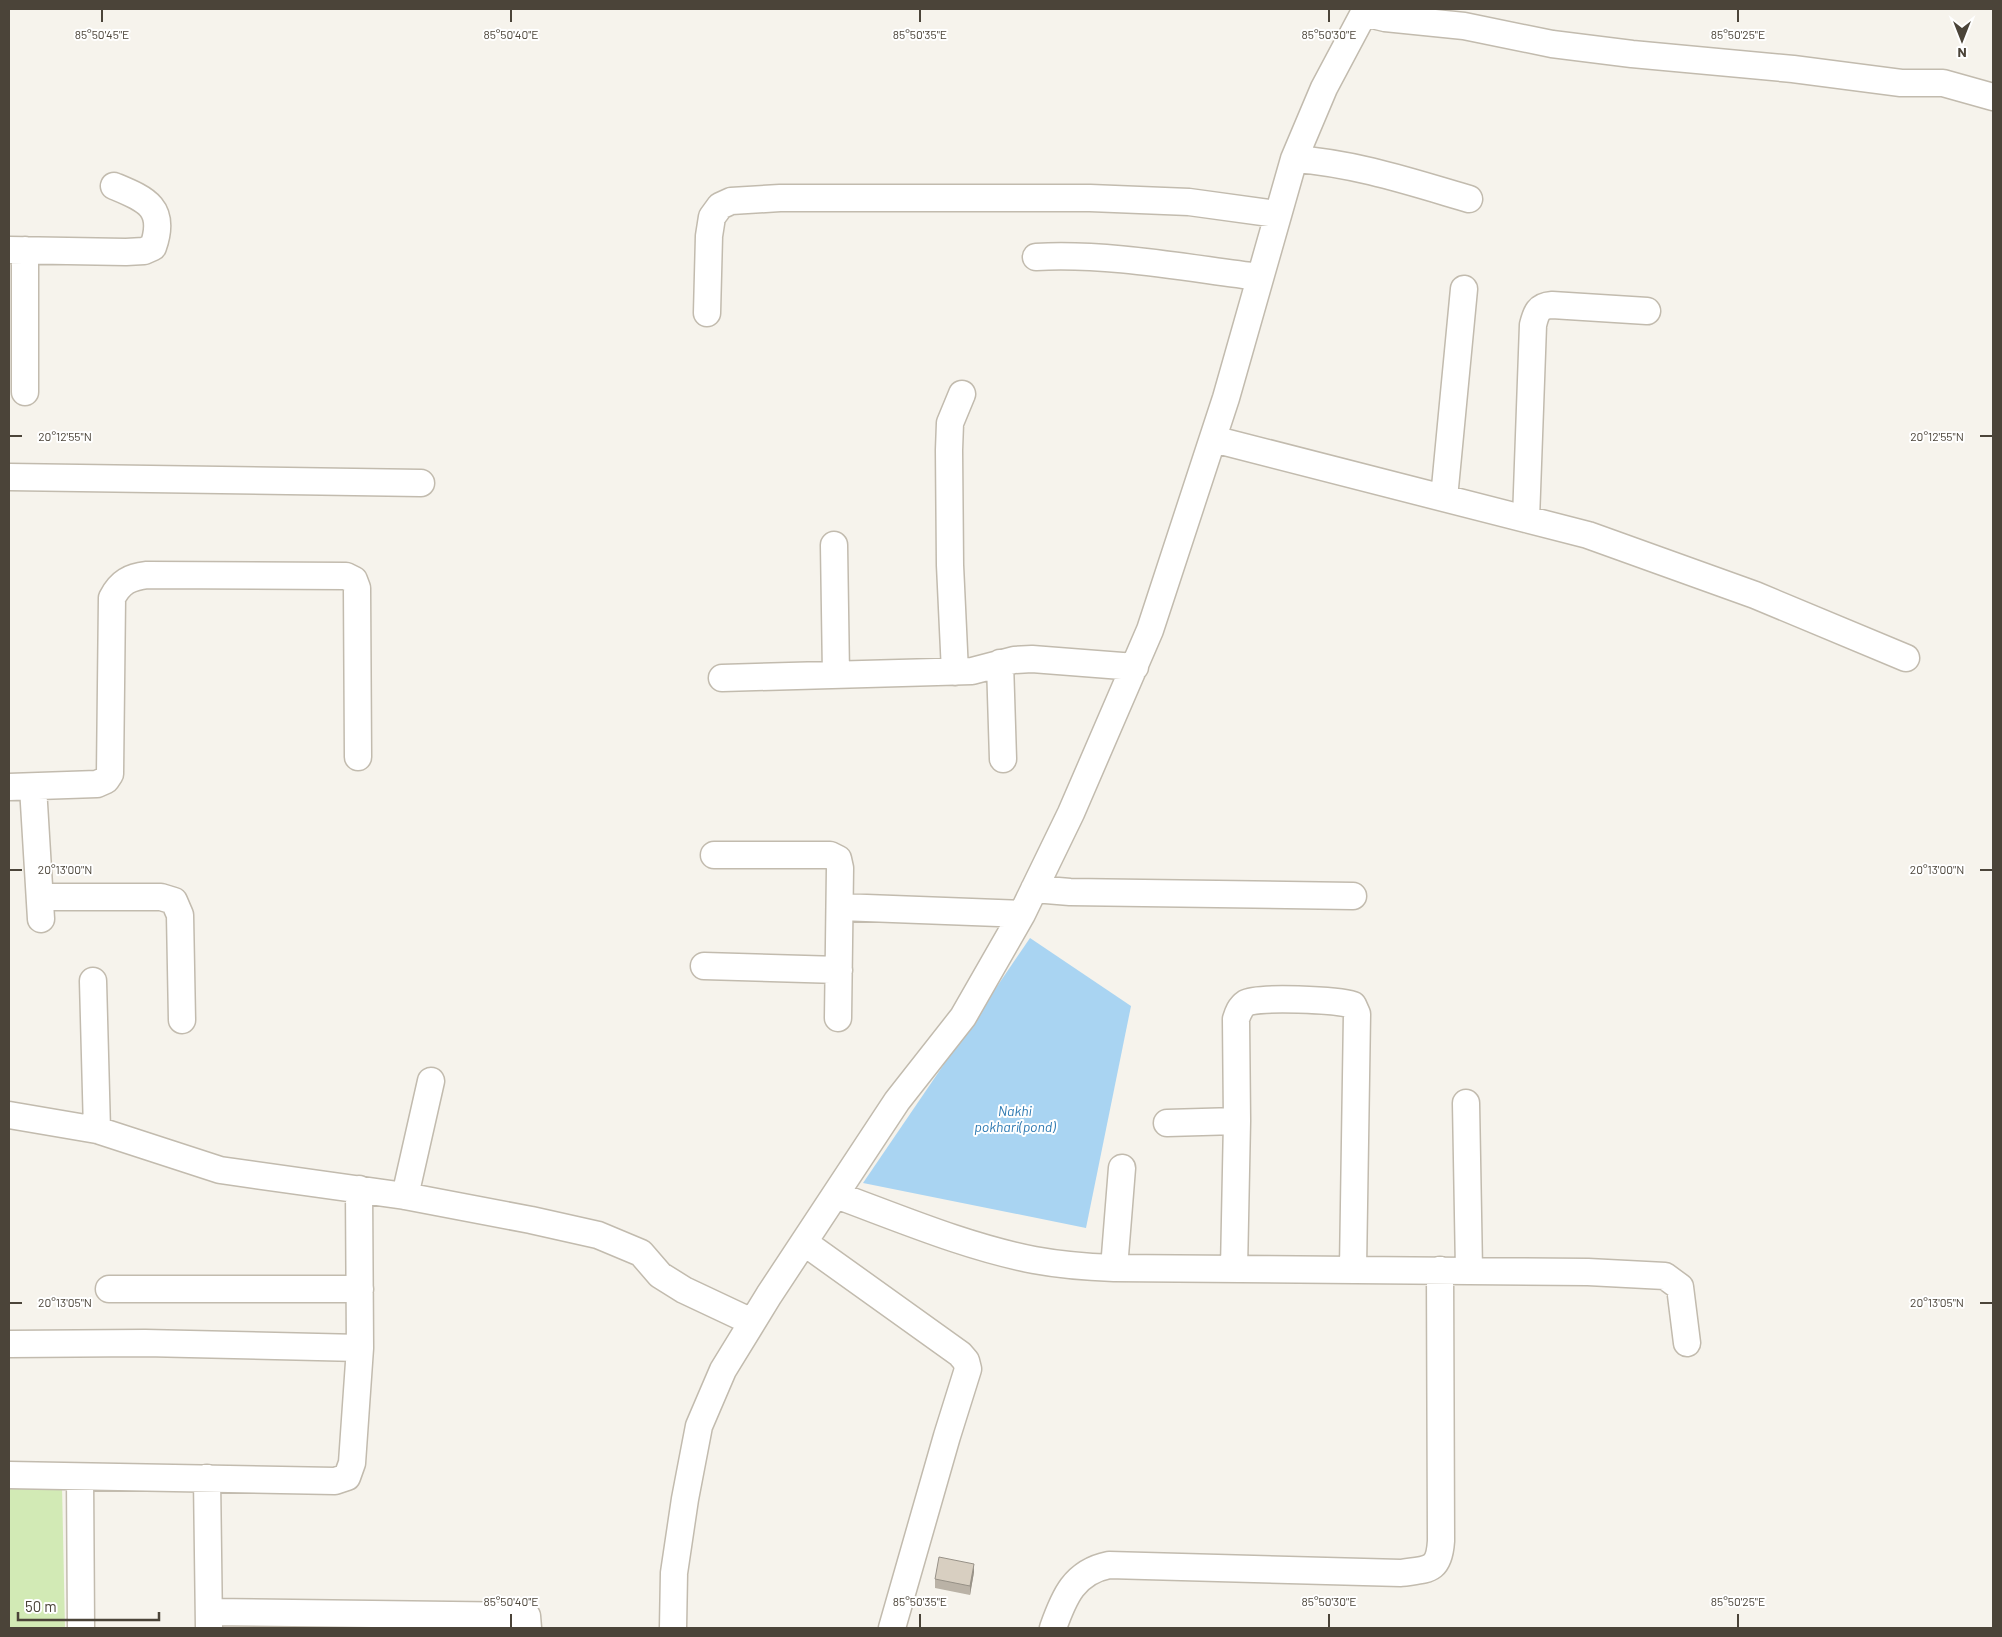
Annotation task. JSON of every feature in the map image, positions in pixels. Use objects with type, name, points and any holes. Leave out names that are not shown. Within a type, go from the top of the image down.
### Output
[{"type":"street","points":[[673,1628],[674,1573],[685,1499],[700,1426],[723,1370],[752,1322],[897,1102],[963,1017],[1022,914],[1072,814],[1150,630],[1213,439],[1294,159],[1324,88],[1365,11],[1385,18],[1464,26],[1552,44],[1632,54],[1793,69],[1901,83],[1943,83],[1993,97]]},
{"type":"street","points":[[1294,159],[1326,161],[1392,176],[1469,199]]},
{"type":"street","points":[[25,392],[17,250],[126,252],[144,251],[152,246],[156,238],[156,220],[152,207],[145,199],[114,186]]},
{"type":"street","points":[[707,313],[709,236],[712,217],[720,206],[731,201],[780,198],[1090,198],[1189,202],[1277,214]]},
{"type":"street","points":[[1036,258],[1063,256],[1162,265],[1259,277]]},
{"type":"street","points":[[1444,498],[1464,289]]},
{"type":"street","points":[[1526,519],[1533,326],[1536,312],[1542,306],[1552,305],[1647,310]]},
{"type":"street","points":[[955,672],[950,565],[949,450],[950,424],[962,394]]},
{"type":"street","points":[[1213,439],[1588,535],[1755,595],[1906,658]]},
{"type":"street","points":[[9,477],[421,483]]},
{"type":"street","points":[[834,544],[836,675]]},
{"type":"street","points":[[182,1020],[180,915],[174,901],[161,897],[41,908],[21,787],[97,784],[106,780],[110,774],[112,598],[117,588],[124,581],[147,575],[332,575],[346,576],[354,580],[357,588],[358,757]]},
{"type":"street","points":[[722,678],[955,672],[986,669],[1000,663],[1032,659],[1134,667]]},
{"type":"street","points":[[1000,663],[1003,759]]},
{"type":"street","points":[[714,855],[830,855],[838,859],[840,868],[838,1018]]},
{"type":"street","points":[[1034,889],[1070,892],[1353,896]]},
{"type":"street","points":[[840,907],[1022,914]]},
{"type":"street","points":[[704,966],[839,970]]},
{"type":"street","points":[[93,981],[97,1130]]},
{"type":"street","points":[[1234,1269],[1237,1121],[1236,1019],[1238,1010],[1247,1002],[1271,1000],[1342,1001],[1353,1005],[1357,1014],[1353,1269]]},
{"type":"street","points":[[405,1196],[431,1081]]},
{"type":"street","points":[[1466,1103],[1469,1270]]},
{"type":"street","points":[[9,1115],[97,1130],[220,1170],[405,1196],[598,1235],[641,1253],[660,1275],[684,1290],[752,1322]]},
{"type":"street","points":[[1167,1123],[1237,1121]]},
{"type":"street","points":[[1114,1268],[1122,1168]]},
{"type":"street","points":[[9,1475],[336,1481],[347,1478],[352,1463],[360,1348],[359,1189]]},
{"type":"street","points":[[836,1195],[981,1246],[1034,1260],[1072,1266],[1114,1268],[1588,1272],[1665,1276],[1680,1286],[1687,1343]]},
{"type":"street","points":[[805,1243],[960,1354],[966,1361],[968,1369],[892,1628]]},
{"type":"street","points":[[1053,1628],[1060,1607],[1084,1574],[1094,1568],[1109,1565],[1401,1573],[1430,1569],[1436,1563],[1441,1541],[1440,1270]]},
{"type":"street","points":[[109,1289],[360,1289]]},
{"type":"street","points":[[9,1344],[145,1343],[360,1348]]},
{"type":"street","points":[[80,1476],[81,1628]]},
{"type":"street","points":[[207,1478],[209,1620],[528,1616],[528,1628]]},
{"type":"green space","points":[[9,1485],[62,1486],[65,1628],[9,1628]]},
{"type":"water","name":"Nakhi pokhari(pond)","points":[[1030,938],[1131,1006],[1086,1228],[863,1183]]},
{"type":"building","points":[[939,1557],[974,1564],[970,1586],[935,1579]]}]
